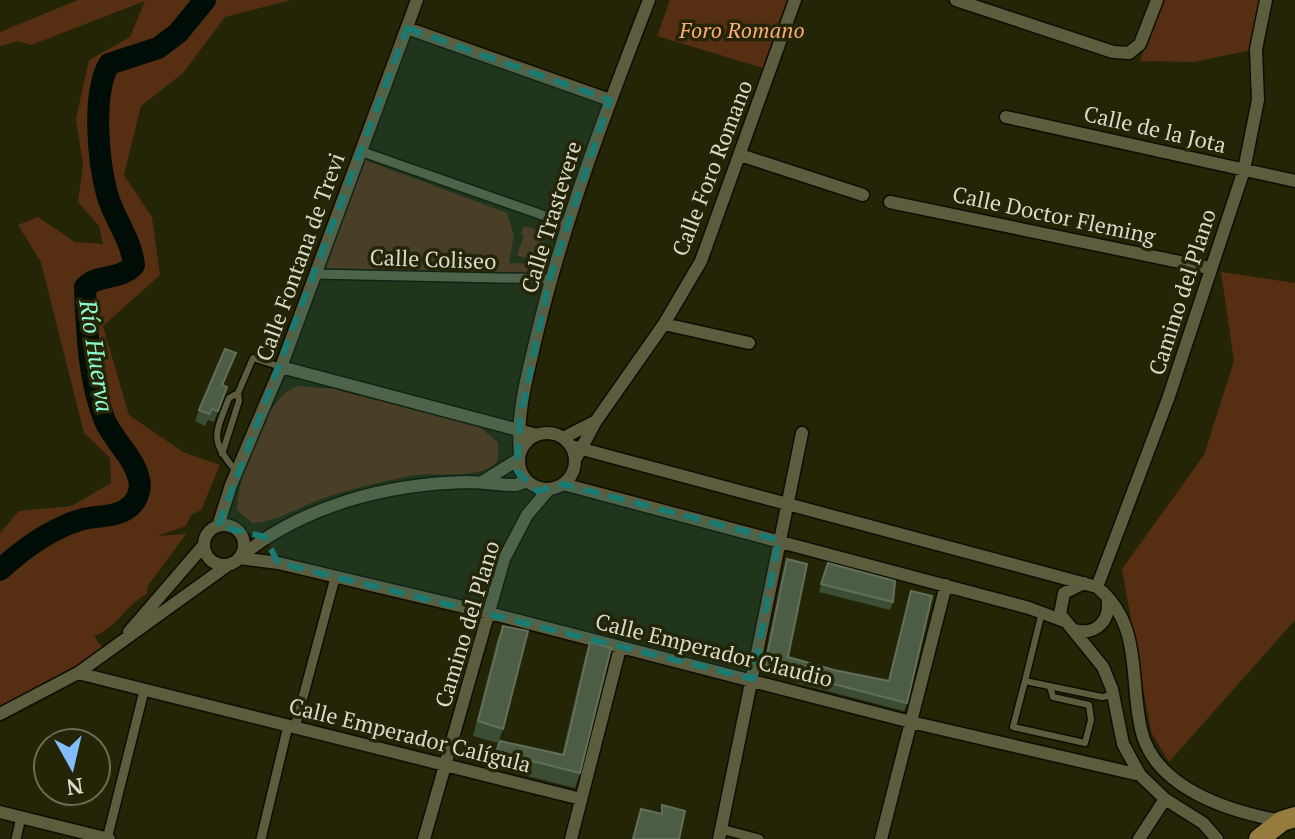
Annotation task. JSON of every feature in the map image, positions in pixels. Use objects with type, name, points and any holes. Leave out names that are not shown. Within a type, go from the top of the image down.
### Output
[{"type":"highway","points":[[1259,839],[1289,819]]},
{"type":"street","name":"Calle Fontana de Trevi","points":[[218,526],[281,367],[417,0]]},
{"type":"street","name":"Calle Trastevere","points":[[519,456],[518,431],[565,223],[649,0]]},
{"type":"street","name":"Calle Foro Romano","points":[[572,444],[596,421],[664,324],[701,261],[795,0]]},
{"type":"street","points":[[956,0],[1113,52],[1136,50],[1157,0]]},
{"type":"street","name":"Camino del Plano","points":[[1097,587],[1168,399],[1244,170],[1258,100],[1256,49],[1266,0]]},
{"type":"street","points":[[407,28],[610,100]]},
{"type":"street","name":"Calle de la Jota","points":[[1006,117],[1295,181]]},
{"type":"street","points":[[360,151],[565,223]]},
{"type":"street","points":[[740,155],[863,195]]},
{"type":"street","name":"Calle Doctor Fleming","points":[[890,202],[1209,268]]},
{"type":"street","name":"Calle Coliseo","points":[[315,274],[550,279]]},
{"type":"street","points":[[664,324],[749,343]]},
{"type":"street","points":[[281,367],[518,431],[537,435],[551,433],[572,444],[1097,587],[1128,628],[1141,729],[1153,755],[1200,795],[1229,809],[1289,819]]},
{"type":"street","name":"Calle Foro Romano","points":[[572,444],[596,421]]},
{"type":"street","points":[[759,839],[720,834],[802,433]]},
{"type":"street","points":[[482,482],[519,456],[526,442],[537,435]]},
{"type":"street","name":"Calle Foro Romano","points":[[563,484],[573,471],[575,460],[572,444]]},
{"type":"street","points":[[519,456],[527,481]]},
{"type":"street","points":[[0,714],[78,673],[266,536],[358,497],[419,485],[482,482],[509,485],[527,481],[549,489],[563,484],[946,585],[1042,612],[1069,626],[1091,631],[1104,622],[1108,614],[1107,597]]},
{"type":"street","name":"Camino del Plano","points":[[527,481],[527,515]]},
{"type":"street","name":"Camino del Plano","points":[[424,839],[504,559],[527,515],[549,489]]},
{"type":"street","points":[[113,649],[204,545],[208,533],[218,526],[230,527],[239,533],[266,536]]},
{"type":"street","points":[[236,560],[243,545],[239,533]]},
{"type":"street","points":[[266,536],[268,551],[278,563]]},
{"type":"street","points":[[204,545],[211,561],[236,560]]},
{"type":"street","name":"Calle Emperador Claudio","points":[[236,560],[278,563],[489,613],[911,722],[1140,775]]},
{"type":"street","points":[[261,839],[335,578]]},
{"type":"street","points":[[1084,583],[1064,593],[1059,607],[1069,626],[1103,667],[1113,695],[1123,744],[1140,775],[1165,799],[1203,823],[1216,838]]},
{"type":"street","points":[[881,839],[946,585]]},
{"type":"street","points":[[571,839],[620,648]]},
{"type":"street","name":"Calle Emperador Calígula","points":[[78,673],[581,799]]},
{"type":"street","points":[[0,812],[108,839],[144,691]]},
{"type":"street","points":[[1139,839],[1165,799]]},
{"type":"street","points":[[16,839],[21,817]]},
{"type":"lane","points":[[237,472],[222,454],[239,401],[238,393],[253,358],[281,367]]},
{"type":"lane","points":[[1042,612],[1013,727],[1085,743],[1091,720],[1089,705],[1053,697],[1050,686]]},
{"type":"lane","points":[[1025,681],[1102,697],[1113,695]]},
{"type":"highlighted area","points":[[407,28],[610,100],[550,279],[520,420],[517,471],[537,491],[563,484],[779,540],[753,679],[278,563],[265,537],[218,526],[223,506]]},
{"type":"green space","points":[[78,0],[291,0],[225,17],[183,73],[141,106],[124,175],[152,217],[160,275],[103,326],[129,415],[183,452],[220,465],[201,510],[191,515],[186,526],[157,536],[186,534],[147,587],[147,594],[108,628],[94,636],[107,654],[0,714],[0,533],[19,511],[72,506],[111,483],[110,458],[84,433],[41,262],[18,225],[38,217],[75,242],[103,244],[99,226],[78,202],[83,165],[76,119],[89,60],[130,37],[145,1],[31,45],[18,41],[0,46],[0,32]]},
{"type":"green space","name":"Foro Romano","points":[[670,0],[787,0],[763,68],[657,36]]},
{"type":"green space","points":[[1164,0],[1263,0],[1256,49],[1194,62],[1140,61]]},
{"type":"green space","points":[[365,160],[507,213],[514,236],[509,263],[542,264],[538,278],[323,273]]},
{"type":"green space","points":[[524,226],[546,233],[539,256],[528,253],[525,258],[517,255]]},
{"type":"green space","points":[[1221,272],[1295,283],[1295,620],[1169,762],[1151,732],[1122,569],[1204,455],[1234,361]]},
{"type":"green space","points":[[298,386],[334,389],[478,426],[498,442],[498,460],[481,471],[410,476],[365,486],[252,523],[237,510],[248,459],[264,420],[286,393]]},
{"type":"building","points":[[225,349],[236,353],[222,385],[227,387],[218,411],[212,409],[209,414],[199,410]]},
{"type":"building","points":[[787,559],[807,564],[788,657],[834,670],[889,681],[911,591],[932,596],[907,703],[799,675],[800,671],[765,665]]},
{"type":"building","points":[[828,563],[895,581],[893,602],[821,584]]},
{"type":"building","points":[[503,626],[528,631],[503,729],[478,721]]},
{"type":"building","points":[[590,642],[611,648],[580,773],[496,752],[500,741],[564,755]]},
{"type":"building","points":[[662,805],[685,811],[679,839],[633,839],[641,809],[662,814]]},
{"type":"waterway","name":"Río Huerva","points":[[0,570],[49,533],[83,519],[125,510],[139,492],[136,471],[105,421],[99,405],[88,338],[85,287],[134,265],[130,246],[110,203],[104,180],[98,128],[100,92],[109,64],[158,48],[178,33],[205,0]]}]
